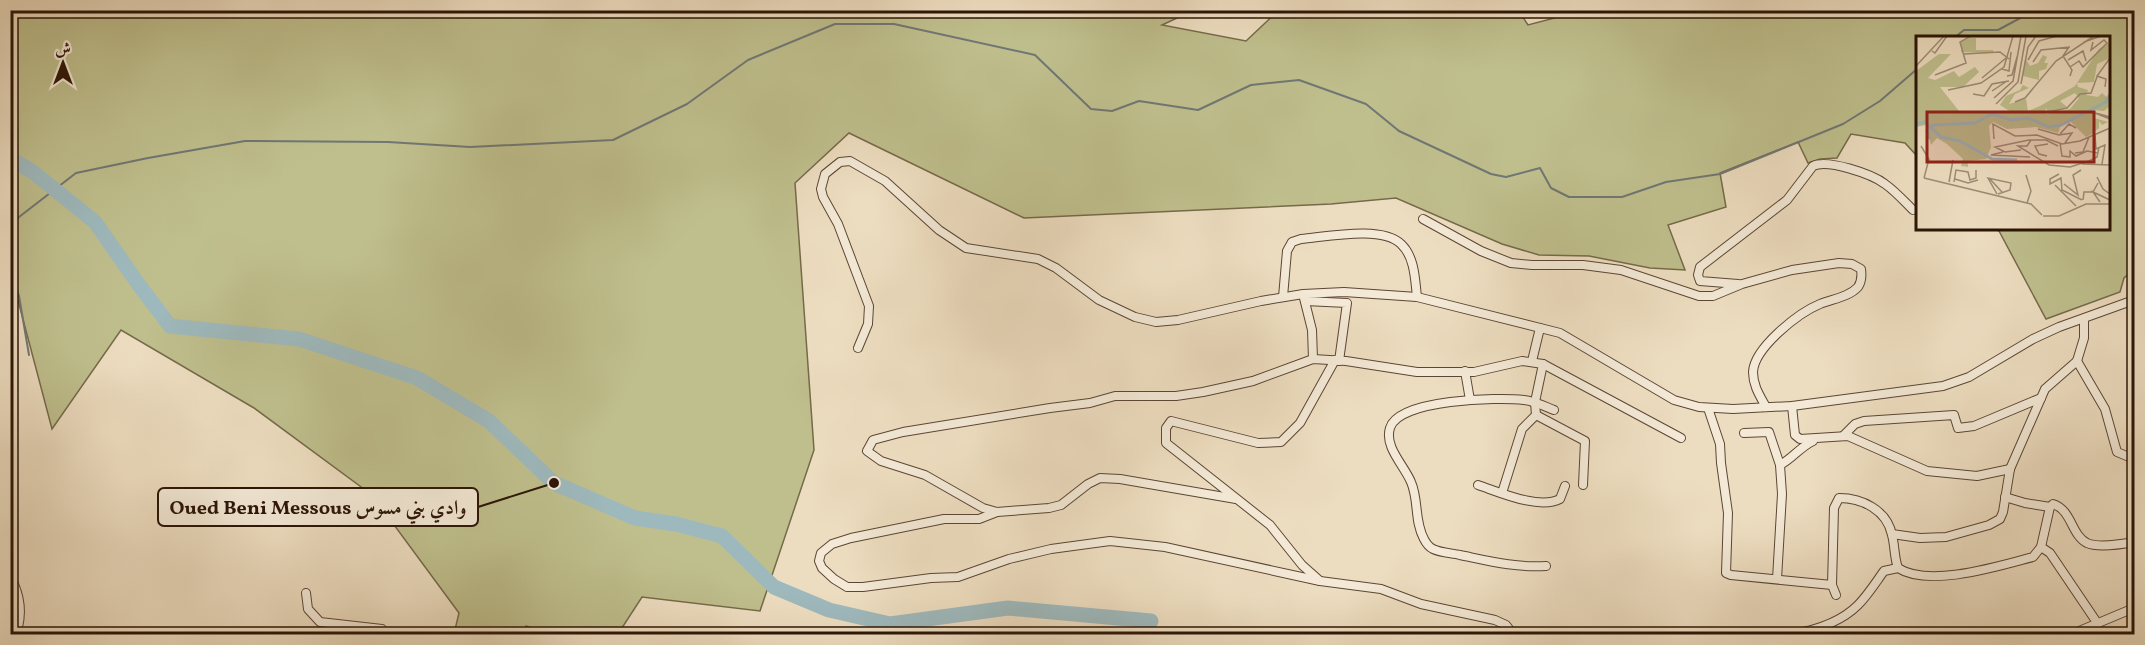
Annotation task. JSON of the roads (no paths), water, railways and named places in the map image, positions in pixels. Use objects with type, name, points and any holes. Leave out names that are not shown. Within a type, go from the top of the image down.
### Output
[{"type":"street","points":[[858,348],[868,324],[869,306],[838,224],[822,197],[821,189],[825,174],[840,162],[850,161],[885,181],[939,230],[966,249],[1038,259],[1056,268],[1099,300],[1135,317],[1156,322],[1178,320],[1283,297],[1347,303]]},
{"type":"street","points":[[1742,284],[1700,281],[1698,275],[1700,267],[1787,200],[1808,172],[1820,163],[1857,171],[1884,182],[1913,210]]},
{"type":"street","points":[[1423,219],[1481,251],[1511,263],[1582,265],[1621,270],[1699,296],[1713,296],[1742,284],[1792,270],[1839,263],[1852,264],[1861,269],[1862,277],[1859,285],[1852,292],[1817,305],[1788,325],[1761,351],[1753,369],[1754,385],[1766,407]]},
{"type":"street","points":[[1283,297],[1287,251],[1292,242],[1301,239],[1365,233],[1392,237],[1403,245],[1414,268],[1417,297]]},
{"type":"street","points":[[1320,581],[1302,565],[1270,525],[1166,443],[1166,428],[1171,421],[1258,443],[1281,442],[1300,423],[1337,360],[1349,292]]},
{"type":"street","points":[[1304,298],[1349,292],[1417,297],[1560,333],[1674,400],[1708,408],[1792,406],[1943,386],[1970,377],[2033,339],[2059,327],[2134,300]]},
{"type":"street","points":[[1304,298],[1312,330],[1313,359]]},
{"type":"street","points":[[1892,534],[1946,537],[1989,525],[2000,519],[2010,469],[2045,389],[2077,361],[2084,338],[2084,319]]},
{"type":"street","points":[[1532,361],[1540,328]]},
{"type":"street","points":[[997,512],[982,508],[925,476],[881,461],[867,451],[873,440],[903,432],[1090,403],[1115,396],[1176,396],[1203,392],[1253,381],[1313,359],[1337,360],[1417,372],[1474,372],[1522,361],[1532,361],[1543,364],[1681,438]]},
{"type":"street","points":[[2077,361],[2105,410],[2117,452],[2134,459]]},
{"type":"street","points":[[1502,493],[1522,429],[1536,415],[1535,402],[1543,364]]},
{"type":"street","points":[[1465,371],[1470,400]]},
{"type":"street","points":[[1842,437],[1855,424],[1892,418],[1954,415],[1958,428],[1964,429],[2042,397]]},
{"type":"street","points":[[1546,566],[1506,565],[1433,549],[1422,537],[1416,518],[1412,483],[1391,446],[1390,427],[1394,420],[1403,414],[1420,408],[1470,400],[1535,402],[1554,410]]},
{"type":"street","points":[[1792,406],[1795,435],[1800,439],[1852,437],[1927,471],[1977,476],[2010,469]]},
{"type":"street","points":[[1708,408],[1720,444],[1720,464],[1728,513],[1726,573],[1832,585]]},
{"type":"street","points":[[1536,415],[1585,441],[1583,485]]},
{"type":"street","points":[[1744,432],[1769,432],[1780,465],[1782,494],[1777,579]]},
{"type":"street","points":[[1780,465],[1787,462],[1801,447],[1816,439]]},
{"type":"street","points":[[1236,499],[1120,478],[1100,478],[1088,484],[1061,505],[997,512],[979,519],[944,519],[850,538],[832,544],[821,553],[819,561],[822,568],[834,579],[847,586],[863,586],[958,577],[1051,549],[1110,541],[1165,547],[1320,581],[1381,589],[1421,604],[1495,620],[1506,625],[1513,634]]},
{"type":"street","points":[[1478,485],[1539,502],[1554,502],[1560,499],[1565,486]]},
{"type":"street","points":[[2005,497],[2025,503],[2058,506],[2067,513],[2086,542],[2092,544],[2134,542]]},
{"type":"street","points":[[1836,595],[1832,585],[1834,508],[1839,498],[1868,504],[1887,522],[1892,534],[1898,568]]},
{"type":"street","points":[[1793,634],[1809,631],[1843,618],[1859,604],[1884,571],[1898,568],[1914,575],[1951,575],[2032,557],[2041,547],[2050,507]]},
{"type":"street","points":[[2041,547],[2050,553],[2098,624]]},
{"type":"street","points":[[10,576],[18,594],[20,608],[16,634]]},
{"type":"street","points":[[306,593],[308,609],[320,622],[382,629]]},
{"type":"street","points":[[2072,634],[2134,608]]},
{"type":"street","points":[[330,634],[332,624]]},
{"type":"waterway","points":[[1956,36],[1964,30],[1998,30],[2035,10]]},
{"type":"waterway","points":[[10,231],[19,217],[76,173],[245,141],[388,142],[470,147],[613,140],[687,104],[748,60],[835,24],[894,24],[1035,55],[1091,109],[1112,111],[1139,101],[1198,110],[1251,85],[1299,80],[1366,104],[1399,131],[1491,174],[1506,177],[1540,168],[1551,188],[1569,197],[1622,197],[1666,182],[1720,174],[1843,124],[1880,101],[1916,70]]},
{"type":"waterway","points":[[10,158],[33,172],[95,222],[170,326],[299,339],[417,378],[489,421],[554,483],[635,518],[676,524],[722,536],[774,587],[829,610],[890,624],[1008,608],[1151,621]]},
{"type":"waterway","points":[[10,271],[19,296],[29,355]]},
{"type":"place","name":"Oued Beni Messous وادي بني مسوس","points":[[554,483]]}]
